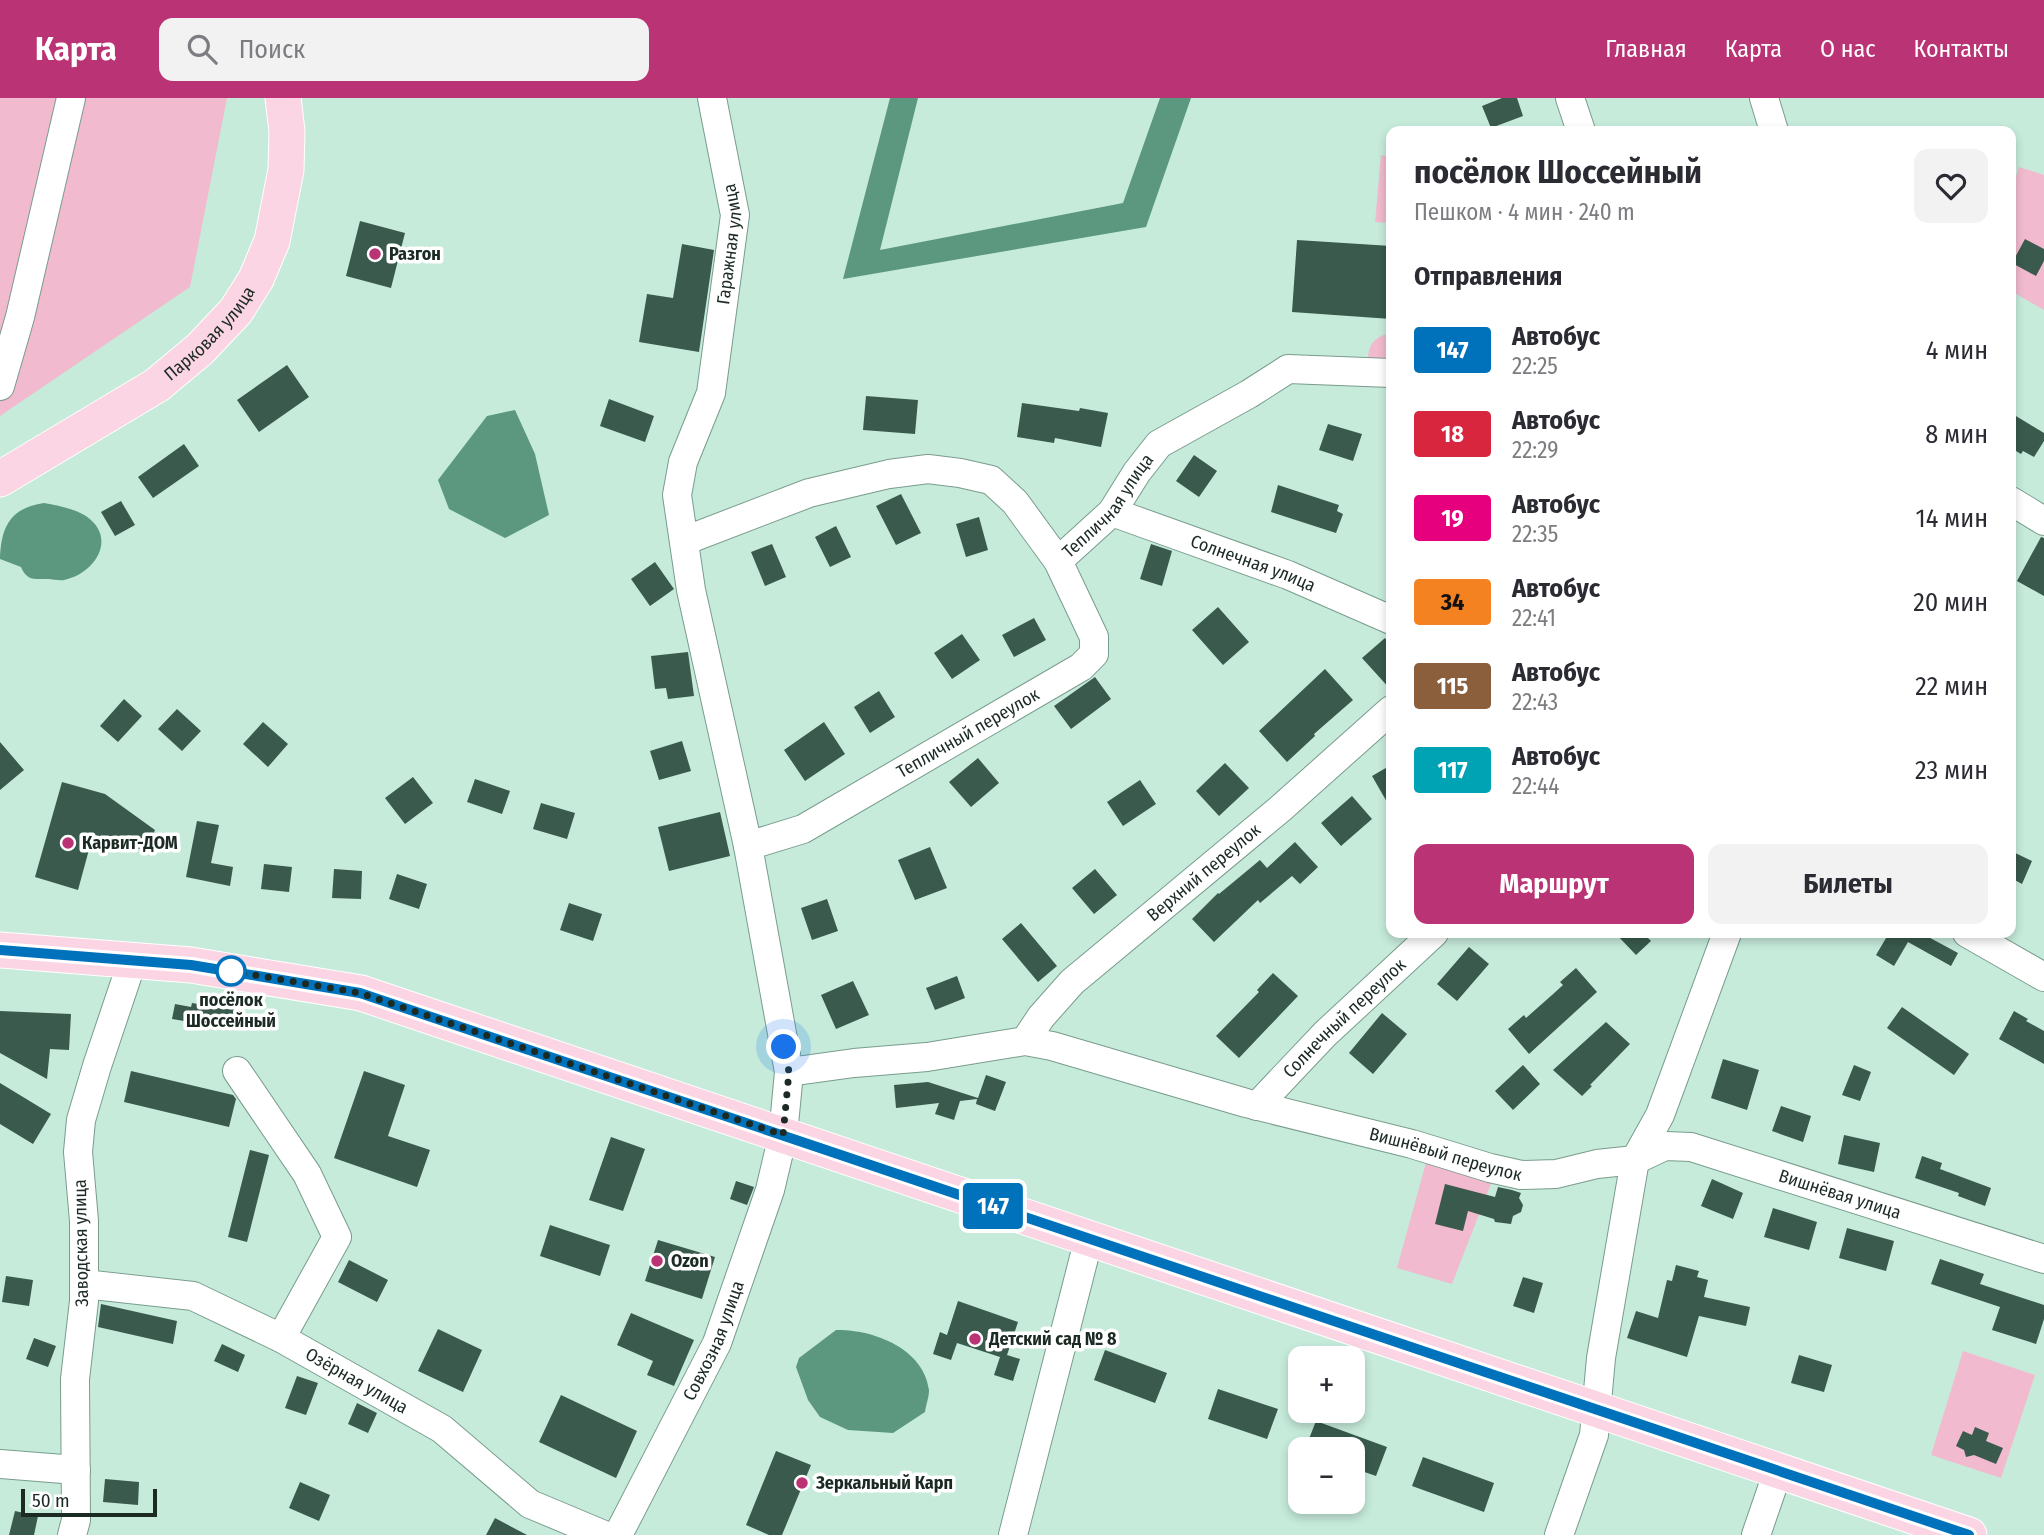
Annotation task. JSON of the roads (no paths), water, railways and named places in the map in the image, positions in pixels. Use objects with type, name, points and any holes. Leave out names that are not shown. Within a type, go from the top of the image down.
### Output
[{"type":"main road","name":"Парковая улица","points":[[0,479],[157,384],[200,349],[236,311],[256,279],[272,241],[286,170],[287,131],[282,98]]},
{"type":"main road","points":[[0,950],[191,965],[360,993],[1969,1535]]},
{"type":"street","points":[[0,386],[20,317],[71,98]]},
{"type":"street","name":"Гаражная улица","points":[[684,541],[677,495],[684,462],[711,393],[735,215],[712,98]]},
{"type":"street","points":[[1570,98],[1579,126]]},
{"type":"street","points":[[1764,98],[1772,126]]},
{"type":"street","name":"Тепличная улица","points":[[684,541],[809,493],[889,474],[928,469],[991,480],[1015,502],[1058,561],[1112,512],[1137,472],[1159,444],[1288,369],[1386,373]]},
{"type":"street","points":[[2016,504],[2044,521]]},
{"type":"street","name":"Солнечная улица","points":[[1112,512],[1289,575],[1386,618]]},
{"type":"street","points":[[684,541],[691,590],[748,846],[789,1072],[783,1135]]},
{"type":"street","name":"Тепличный переулок","points":[[748,846],[803,829],[1081,667],[1094,654],[1094,637],[1058,561]]},
{"type":"street","name":"Верхний переулок","points":[[1026,1041],[1041,1017],[1072,982],[1280,809],[1386,714]]},
{"type":"street","name":"Солнечный переулок","points":[[1258,1106],[1325,1034],[1429,938]]},
{"type":"street","points":[[1559,1535],[1594,1434],[1601,1358],[1635,1160],[1660,1115],[1725,938]]},
{"type":"street","points":[[1976,938],[2044,977]]},
{"type":"street","name":"Заводская улица","points":[[73,1534],[76,1520],[75,1379],[84,1301],[84,1222],[78,1152],[81,1120],[133,960]]},
{"type":"street","points":[[789,1072],[927,1057],[1026,1041]]},
{"type":"street","name":"Вишнёвый переулок","points":[[1026,1041],[1052,1046],[1258,1106],[1412,1144],[1521,1175],[1556,1174],[1597,1164],[1635,1160]]},
{"type":"street","points":[[237,1071],[307,1174],[337,1237],[281,1338]]},
{"type":"street","name":"Совхозная улица","points":[[618,1535],[717,1343],[770,1190],[783,1135]]},
{"type":"street","name":"Вишнёвая улица","points":[[1635,1160],[1665,1146],[1691,1147],[2044,1259]]},
{"type":"street","points":[[1013,1535],[1089,1238]]},
{"type":"street","name":"Озёрная улица","points":[[84,1284],[193,1296],[281,1338],[442,1429],[530,1504],[604,1535]]},
{"type":"street","points":[[0,1464],[76,1469]]},
{"type":"street","points":[[1756,1535],[1778,1471]]},
{"type":"place","name":"Разгон","points":[[375,254]]},
{"type":"place","name":"Карвит-ДОМ","points":[[68,843]]},
{"type":"place","name":"посёлок Шоссейный","points":[[231,971]]},
{"type":"place","name":"Ozon","points":[[657,1261]]},
{"type":"place","name":"Детский сад № 8","points":[[975,1339]]},
{"type":"place","name":"Зеркальный Карп","points":[[802,1483]]}]
